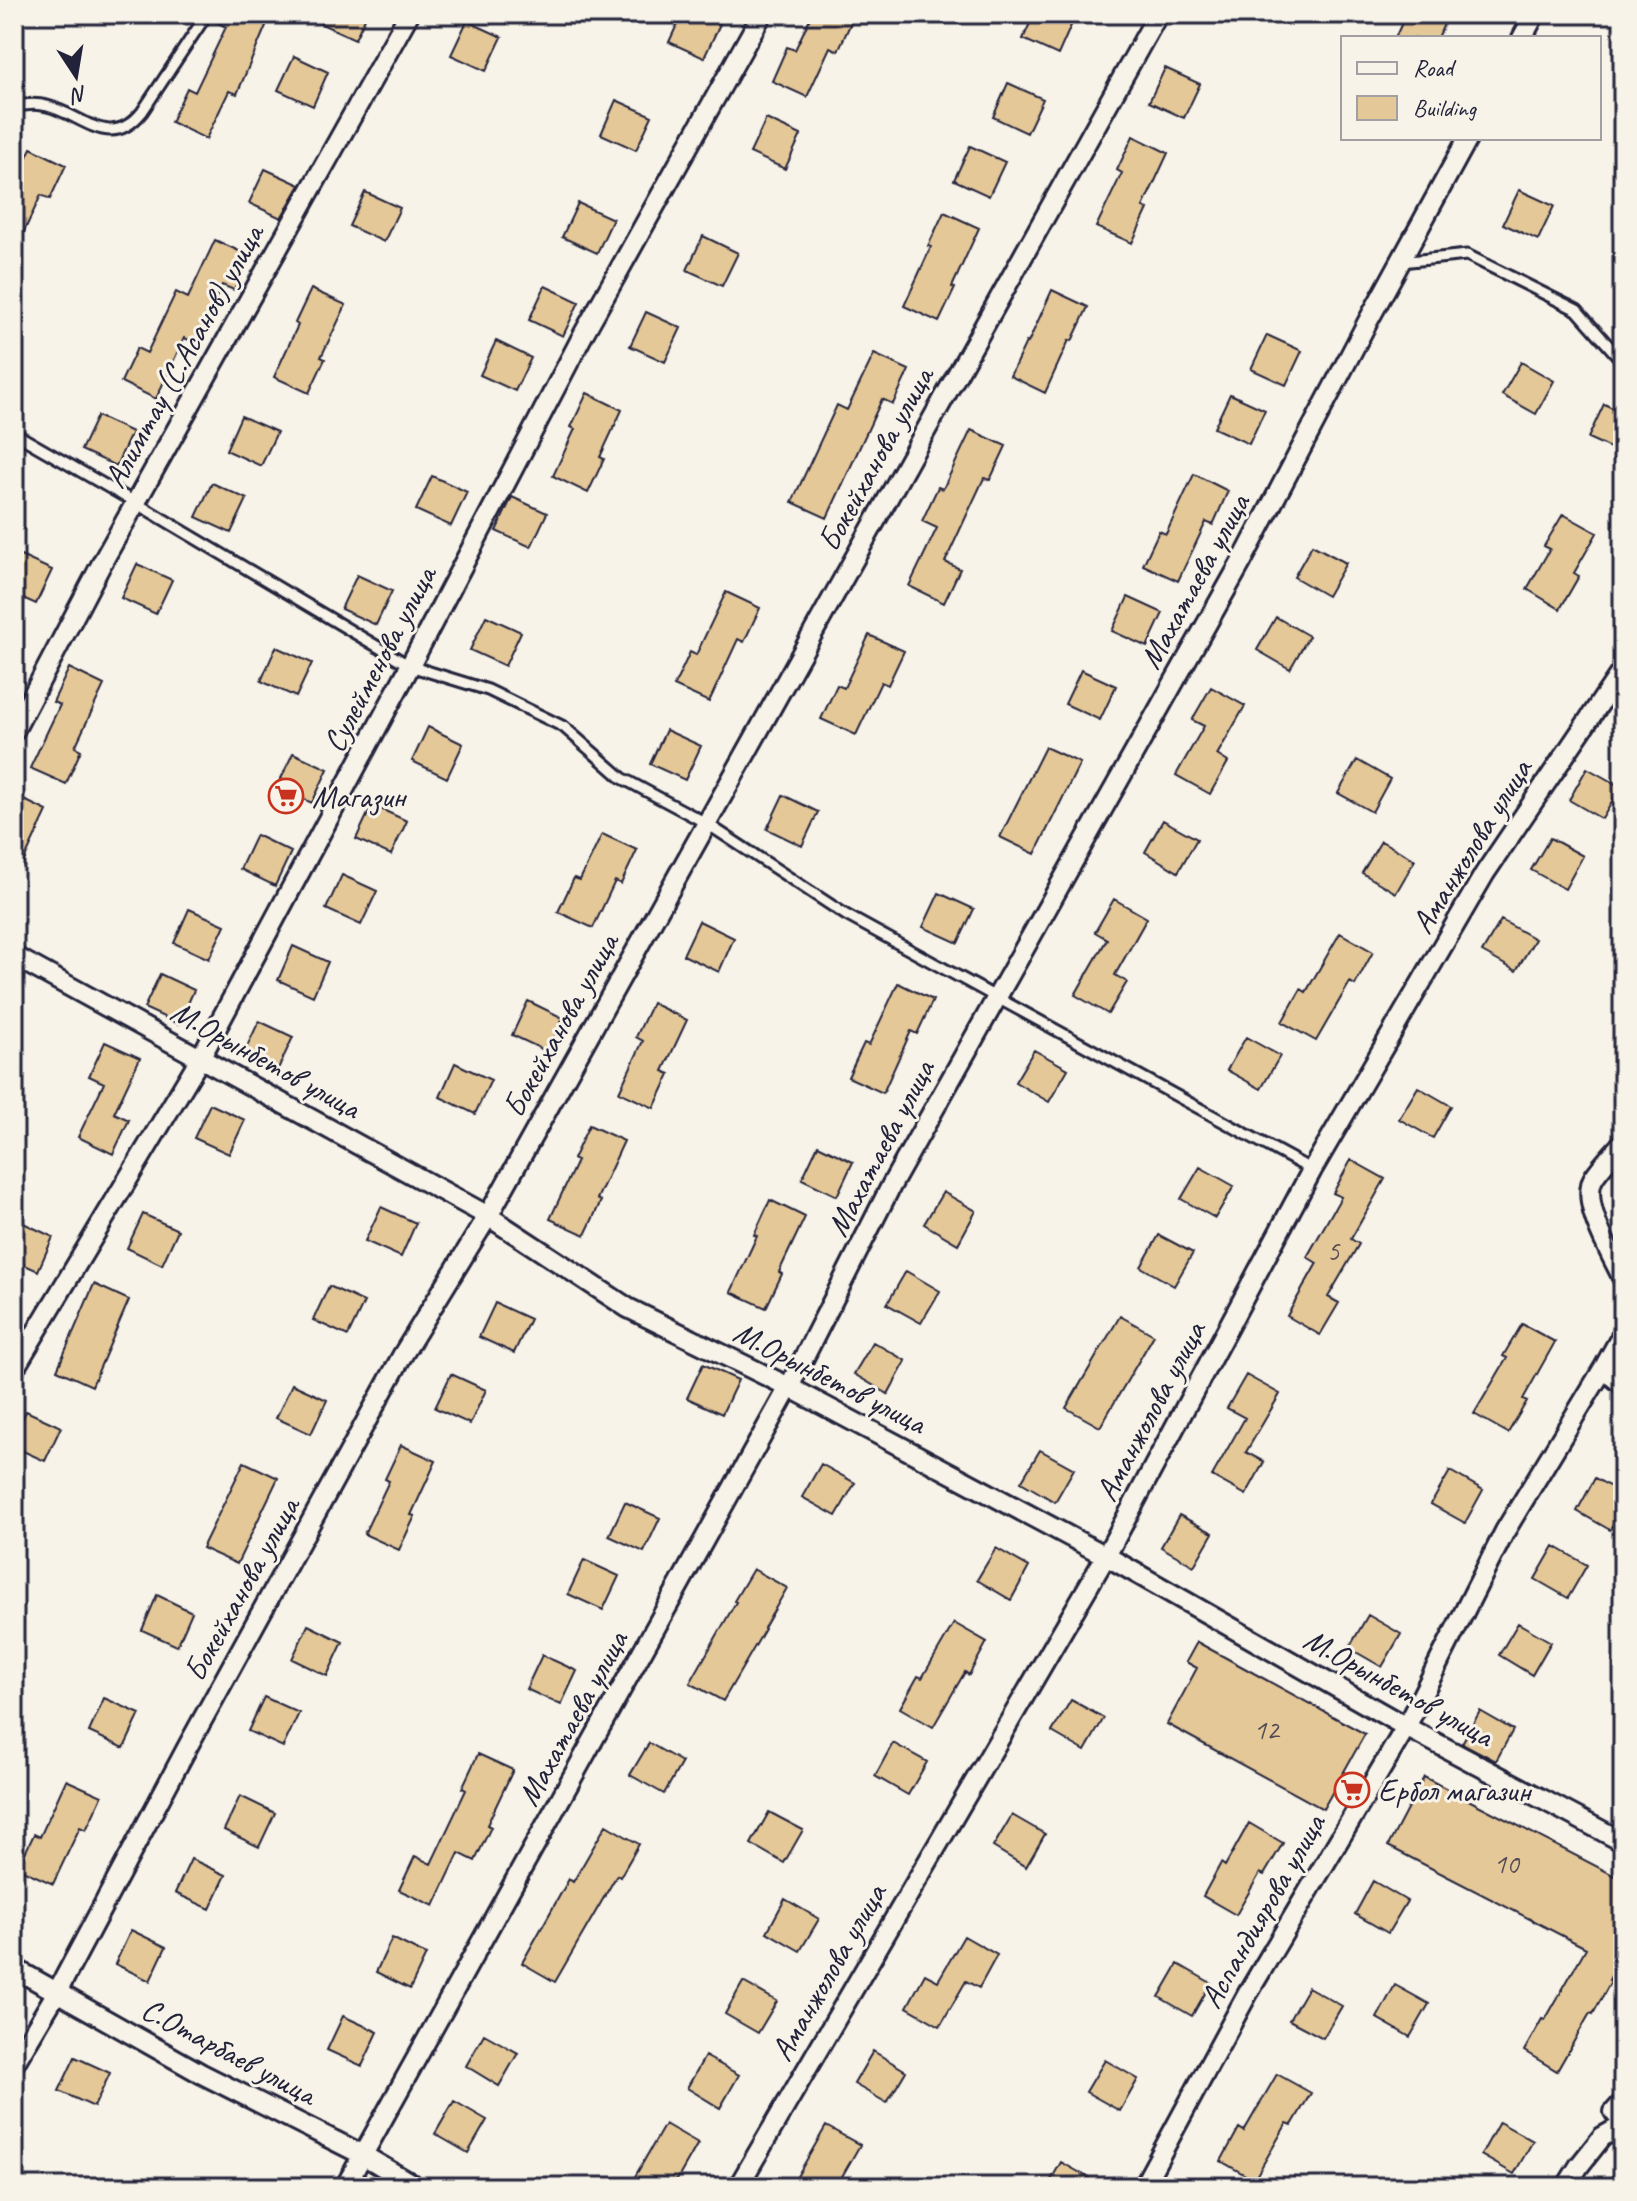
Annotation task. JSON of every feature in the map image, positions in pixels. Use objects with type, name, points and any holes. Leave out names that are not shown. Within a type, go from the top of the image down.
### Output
[{"type":"street","name":"Алимтау (С.Асанов) улица","points":[[14,731],[250,295],[409,14]]},
{"type":"street","name":"Сулейменова улица","points":[[14,1369],[201,1057],[584,333],[762,14]]},
{"type":"street","name":"Бокейханова улица","points":[[14,2064],[57,1992],[402,1356],[488,1216],[1158,14]]},
{"type":"street","points":[[1523,36],[1535,14]]},
{"type":"street","name":"Махатаева улица","points":[[345,2187],[789,1387],[892,1184],[1242,561],[1467,140]]},
{"type":"street","name":"Аманжолова улица","points":[[738,2187],[1106,1556],[1312,1170],[1485,873],[1623,669]]},
{"type":"street","name":"М.Орынбетов улица","points":[[14,956],[488,1216],[628,1308],[789,1387],[1106,1556],[1406,1727],[1623,1842]]},
{"type":"street","points":[[1623,1142],[1592,1180],[1590,1201],[1601,1235],[1623,1279]]},
{"type":"street","name":"Аспандиярова улица","points":[[1143,2187],[1248,1993],[1406,1727],[1505,1531],[1623,1333]]},
{"type":"street","points":[[1603,1369],[1623,1385]]},
{"type":"street","name":"С.Отарбаев улица","points":[[14,1968],[202,2074],[363,2155],[417,2187]]},
{"type":"street","points":[[1566,2187],[1602,2137],[1623,2123],[1614,2112],[1623,2102]]},
{"type":"lane","points":[[14,108],[26,103],[50,105],[103,131],[133,124],[207,14]]},
{"type":"lane","points":[[1401,262],[1467,255],[1577,310],[1623,362]]},
{"type":"lane","points":[[14,433],[410,666],[488,690],[564,727],[622,778],[706,823],[846,915],[1312,1170]]},
{"type":"building","points":[[214,14],[271,14],[237,94],[229,91],[206,139],[171,122],[187,88],[195,92],[226,27],[212,20]]},
{"type":"building","points":[[299,14],[367,14],[355,39]]},
{"type":"building","points":[[682,14],[698,14],[720,24],[704,58],[669,42]]},
{"type":"building","points":[[812,14],[855,14],[838,51],[830,47],[807,97],[772,81],[787,47],[795,50]]},
{"type":"building","points":[[1034,14],[1059,14],[1073,21],[1058,55],[1023,39]]},
{"type":"building","points":[[1406,14],[1423,14],[1444,24],[1439,36],[1396,36]]},
{"type":"building","points":[[467,21],[502,37],[486,71],[451,55]]},
{"type":"building","points":[[294,56],[328,72],[313,106],[278,90]]},
{"type":"building","points":[[1165,68],[1200,84],[1184,118],[1149,102]]},
{"type":"building","points":[[1008,83],[1043,99],[1027,133],[993,117]]},
{"type":"building","points":[[616,100],[652,116],[636,150],[601,134]]},
{"type":"building","points":[[766,119],[801,135],[785,169],[750,153]]},
{"type":"building","points":[[1133,136],[1168,153],[1143,207],[1148,209],[1132,243],[1096,227],[1122,173],[1117,170]]},
{"type":"building","points":[[970,146],[1005,162],[989,196],[954,180]]},
{"type":"building","points":[[31,148],[66,165],[50,199],[41,195],[14,253],[14,184]]},
{"type":"building","points":[[265,169],[300,185],[281,218],[249,203]]},
{"type":"building","points":[[1519,190],[1554,206],[1538,240],[1503,224]]},
{"type":"building","points":[[365,192],[400,208],[384,242],[349,226]]},
{"type":"building","points":[[578,203],[613,219],[597,253],[562,237]]},
{"type":"building","points":[[944,212],[979,228],[939,322],[904,306]]},
{"type":"building","points":[[703,236],[738,253],[722,286],[687,270]]},
{"type":"building","points":[[215,240],[250,256],[234,290],[222,285],[195,342],[184,338],[156,399],[121,382],[137,348],[147,353],[176,292],[188,298]]},
{"type":"building","points":[[545,286],[579,302],[563,336],[529,320]]},
{"type":"building","points":[[311,289],[346,305],[321,357],[325,359],[309,393],[274,377]]},
{"type":"building","points":[[1052,290],[1088,307],[1045,393],[1010,376]]},
{"type":"building","points":[[646,312],[681,328],[665,362],[630,346]]},
{"type":"building","points":[[1267,335],[1302,351],[1286,385],[1251,369]]},
{"type":"building","points":[[496,341],[531,358],[515,391],[480,375]]},
{"type":"building","points":[[874,354],[909,370],[893,404],[882,399],[827,518],[792,502],[837,405],[847,410]]},
{"type":"building","points":[[1521,362],[1554,381],[1536,414],[1502,395]]},
{"type":"building","points":[[587,393],[622,410],[600,457],[604,459],[588,493],[553,476],[575,429],[571,427]]},
{"type":"building","points":[[1230,394],[1265,410],[1249,444],[1214,428]]},
{"type":"building","points":[[1604,404],[1623,413],[1623,454],[1588,438]]},
{"type":"building","points":[[97,416],[132,432],[116,466],[81,450]]},
{"type":"building","points":[[241,416],[277,432],[261,466],[226,450]]},
{"type":"building","points":[[971,430],[1006,446],[990,480],[984,478],[945,562],[960,569],[944,603],[909,586],[937,528],[922,521],[938,487],[943,489]]},
{"type":"building","points":[[1194,474],[1228,491],[1213,525],[1206,522],[1178,581],[1143,565],[1159,531],[1166,534]]},
{"type":"building","points":[[432,476],[467,492],[451,526],[416,510]]},
{"type":"building","points":[[212,483],[247,499],[231,533],[196,517]]},
{"type":"building","points":[[512,497],[547,513],[531,547],[496,531]]},
{"type":"building","points":[[1563,514],[1597,533],[1574,573],[1579,576],[1560,609],[1527,589],[1550,549],[1544,546]]},
{"type":"building","points":[[1312,545],[1346,563],[1327,596],[1294,577]]},
{"type":"building","points":[[14,553],[52,570],[36,604],[14,594]]},
{"type":"building","points":[[137,564],[172,580],[156,614],[121,598]]},
{"type":"building","points":[[357,575],[392,591],[376,625],[341,609]]},
{"type":"building","points":[[726,592],[760,608],[744,642],[738,639],[709,702],[674,686],[690,652],[696,655]]},
{"type":"building","points":[[1128,597],[1163,613],[1147,647],[1112,631]]},
{"type":"building","points":[[486,616],[521,632],[505,666],[470,650]]},
{"type":"building","points":[[1276,617],[1309,636],[1290,669],[1257,650]]},
{"type":"building","points":[[869,635],[904,651],[888,685],[881,682],[856,735],[821,719],[837,685],[844,688]]},
{"type":"building","points":[[276,647],[312,663],[296,697],[261,681]]},
{"type":"building","points":[[69,668],[104,685],[75,747],[81,750],[66,784],[30,768],[60,705],[53,702]]},
{"type":"building","points":[[1081,670],[1116,686],[1100,720],[1065,704]]},
{"type":"building","points":[[1211,687],[1245,706],[1217,755],[1228,762],[1210,794],[1176,775],[1204,726],[1192,720]]},
{"type":"building","points":[[428,727],[463,744],[447,778],[412,761]]},
{"type":"building","points":[[666,730],[701,746],[685,780],[650,764]]},
{"type":"building","points":[[1045,747],[1080,763],[1035,854],[1000,837]]},
{"type":"building","points":[[293,753],[328,769],[312,803],[277,787]]},
{"type":"building","points":[[1357,760],[1390,779],[1372,812],[1338,793]]},
{"type":"building","points":[[1587,768],[1621,787],[1602,819],[1569,800]]},
{"type":"building","points":[[14,795],[47,811],[14,882]]},
{"type":"building","points":[[783,795],[818,812],[802,846],[767,829]]},
{"type":"building","points":[[372,805],[407,821],[391,855],[356,839]]},
{"type":"building","points":[[1163,820],[1197,839],[1178,872],[1145,852]]},
{"type":"building","points":[[602,834],[637,850],[621,884],[615,881],[593,928],[558,912],[574,878],[580,880]]},
{"type":"building","points":[[256,835],[291,852],[275,886],[240,869]]},
{"type":"building","points":[[1550,838],[1583,856],[1565,889],[1531,870]]},
{"type":"building","points":[[1381,841],[1415,860],[1396,893],[1362,873]]},
{"type":"building","points":[[342,875],[377,891],[361,925],[326,909]]},
{"type":"building","points":[[939,893],[974,909],[958,943],[923,927]]},
{"type":"building","points":[[1114,899],[1147,918],[1115,975],[1127,982],[1108,1014],[1075,995],[1107,939],[1095,932]]},
{"type":"building","points":[[189,909],[225,925],[209,959],[174,943]]},
{"type":"building","points":[[1501,920],[1535,939],[1516,971],[1482,952]]},
{"type":"building","points":[[699,921],[734,938],[719,972],[683,955]]},
{"type":"building","points":[[1340,933],[1373,952],[1355,985],[1350,982],[1316,1041],[1282,1022],[1301,989],[1306,992]]},
{"type":"building","points":[[293,946],[328,962],[313,996],[278,980]]},
{"type":"building","points":[[160,974],[194,990],[179,1024],[144,1008]]},
{"type":"building","points":[[898,983],[933,1000],[917,1034],[911,1031],[883,1093],[848,1077],[864,1043],[869,1045]]},
{"type":"building","points":[[528,1001],[563,1018],[548,1052],[512,1035]]},
{"type":"building","points":[[652,1003],[687,1020],[663,1071],[670,1074],[654,1108],[619,1092],[643,1041],[636,1037]]},
{"type":"building","points":[[259,1021],[293,1037],[277,1071],[243,1055]]},
{"type":"building","points":[[1246,1037],[1280,1056],[1261,1089],[1227,1070]]},
{"type":"building","points":[[105,1042],[140,1058],[114,1113],[129,1120],[113,1154],[78,1137],[104,1083],[89,1076]]},
{"type":"building","points":[[1034,1050],[1068,1069],[1049,1102],[1015,1082]]},
{"type":"building","points":[[455,1063],[491,1080],[475,1114],[440,1097]]},
{"type":"building","points":[[1418,1087],[1451,1106],[1433,1138],[1399,1119]]},
{"type":"building","points":[[210,1104],[245,1120],[229,1154],[194,1138]]},
{"type":"building","points":[[589,1125],[624,1141],[597,1199],[601,1201],[585,1235],[550,1219],[577,1161],[573,1159]]},
{"type":"building","points":[[818,1145],[853,1162],[837,1196],[802,1179]]},
{"type":"building","points":[[1351,1160],[1385,1179],[1351,1239],[1359,1244],[1328,1297],[1339,1303],[1320,1335],[1287,1316],[1317,1263],[1307,1257],[1341,1197],[1333,1193]]},
{"type":"building","points":[[1200,1167],[1234,1186],[1215,1218],[1181,1199]]},
{"type":"building","points":[[943,1192],[976,1211],[958,1244],[924,1224]]},
{"type":"building","points":[[770,1200],[805,1217],[766,1308],[731,1292]]},
{"type":"building","points":[[381,1207],[416,1223],[401,1257],[365,1241]]},
{"type":"building","points":[[143,1214],[178,1230],[162,1265],[127,1248]]},
{"type":"building","points":[[19,1221],[53,1237],[38,1271],[14,1260],[14,1231]]},
{"type":"building","points":[[1159,1235],[1193,1253],[1174,1286],[1141,1267]]},
{"type":"building","points":[[906,1271],[940,1291],[921,1323],[887,1304]]},
{"type":"building","points":[[94,1284],[129,1300],[92,1386],[57,1370]]},
{"type":"building","points":[[329,1286],[364,1302],[348,1336],[313,1320]]},
{"type":"building","points":[[495,1303],[530,1319],[514,1353],[479,1337]]},
{"type":"building","points":[[1120,1316],[1154,1335],[1100,1427],[1066,1408]]},
{"type":"building","points":[[1522,1324],[1555,1342],[1508,1433],[1474,1414],[1507,1358],[1503,1356]]},
{"type":"building","points":[[873,1342],[906,1361],[888,1394],[854,1374]]},
{"type":"building","points":[[703,1364],[738,1380],[722,1414],[687,1398]]},
{"type":"building","points":[[451,1374],[486,1390],[470,1424],[435,1408]]},
{"type":"building","points":[[1246,1375],[1280,1394],[1246,1452],[1264,1462],[1246,1495],[1212,1476],[1245,1418],[1227,1408]]},
{"type":"building","points":[[292,1384],[327,1400],[311,1434],[276,1418]]},
{"type":"building","points":[[26,1411],[61,1427],[45,1461],[14,1447],[14,1437]]},
{"type":"building","points":[[401,1445],[436,1461],[399,1550],[364,1534],[389,1481],[385,1479]]},
{"type":"building","points":[[1040,1450],[1074,1469],[1055,1502],[1021,1482]]},
{"type":"building","points":[[244,1462],[278,1478],[237,1564],[202,1548]]},
{"type":"building","points":[[821,1464],[855,1483],[836,1516],[802,1497]]},
{"type":"building","points":[[1450,1471],[1483,1490],[1465,1523],[1431,1504]]},
{"type":"building","points":[[1595,1478],[1623,1494],[1623,1508],[1610,1530],[1577,1511]]},
{"type":"building","points":[[625,1502],[660,1518],[644,1552],[609,1536]]},
{"type":"building","points":[[1179,1515],[1213,1533],[1194,1566],[1161,1547]]},
{"type":"building","points":[[1554,1546],[1587,1565],[1568,1598],[1535,1579]]},
{"type":"building","points":[[996,1548],[1029,1567],[1011,1600],[977,1580]]},
{"type":"building","points":[[584,1560],[619,1576],[603,1610],[568,1594]]},
{"type":"building","points":[[753,1569],[787,1588],[723,1701],[690,1683]]},
{"type":"building","points":[[157,1595],[192,1612],[177,1646],[142,1630]]},
{"type":"building","points":[[1368,1615],[1401,1634],[1382,1667],[1349,1648]]},
{"type":"building","points":[[954,1623],[987,1642],[969,1675],[965,1672],[933,1727],[900,1708],[918,1676],[922,1678]]},
{"type":"building","points":[[1518,1623],[1551,1642],[1532,1675],[1499,1655]]},
{"type":"building","points":[[308,1625],[343,1642],[327,1676],[292,1659]]},
{"type":"building","points":[[1197,1642],[1365,1734],[1323,1809],[1167,1724],[1197,1668],[1186,1662]]},
{"type":"building","points":[[542,1655],[577,1671],[561,1705],[526,1689]]},
{"type":"building","points":[[264,1697],[299,1713],[283,1747],[248,1731]]},
{"type":"building","points":[[104,1698],[140,1714],[124,1748],[89,1732]]},
{"type":"building","points":[[1071,1700],[1104,1718],[1085,1751],[1052,1732]]},
{"type":"building","points":[[1480,1711],[1513,1730],[1496,1761],[1462,1743]]},
{"type":"building","points":[[649,1743],[682,1762],[664,1794],[630,1775]]},
{"type":"building","points":[[893,1743],[927,1762],[908,1795],[875,1776]]},
{"type":"building","points":[[478,1754],[513,1770],[487,1825],[491,1827],[475,1861],[459,1853],[434,1906],[399,1890],[415,1856],[431,1864],[466,1790],[462,1788]]},
{"type":"building","points":[[1424,1777],[1623,1880],[1623,1953],[1593,2014],[1590,2013],[1557,2071],[1524,2051],[1586,1948],[1388,1846]]},
{"type":"building","points":[[66,1780],[102,1796],[86,1830],[80,1827],[53,1884],[18,1868],[34,1834],[40,1837]]},
{"type":"building","points":[[240,1796],[275,1813],[259,1847],[224,1830]]},
{"type":"building","points":[[769,1812],[803,1830],[784,1863],[751,1844]]},
{"type":"building","points":[[1012,1815],[1045,1834],[1026,1867],[993,1847]]},
{"type":"building","points":[[1249,1823],[1283,1843],[1264,1875],[1260,1873],[1236,1915],[1203,1896],[1221,1863],[1225,1866]]},
{"type":"building","points":[[606,1825],[639,1844],[620,1877],[617,1875],[555,1982],[522,1963],[569,1879],[573,1882]]},
{"type":"building","points":[[191,1859],[226,1875],[210,1909],[175,1893]]},
{"type":"building","points":[[1373,1881],[1407,1901],[1388,1933],[1355,1914]]},
{"type":"building","points":[[785,1899],[819,1919],[800,1951],[767,1932]]},
{"type":"building","points":[[131,1930],[166,1947],[150,1981],[115,1964]]},
{"type":"building","points":[[964,1936],[997,1955],[979,1988],[966,1981],[940,2026],[907,2007],[925,1974],[938,1981]]},
{"type":"building","points":[[392,1938],[426,1955],[410,1989],[376,1972]]},
{"type":"building","points":[[1178,1964],[1211,1983],[1192,2016],[1159,1997]]},
{"type":"building","points":[[743,1982],[777,2001],[758,2033],[725,2014]]},
{"type":"building","points":[[1395,1985],[1429,2004],[1410,2037],[1377,2018]]},
{"type":"building","points":[[1308,1987],[1342,2006],[1323,2038],[1289,2020]]},
{"type":"building","points":[[343,2016],[378,2032],[362,2066],[327,2050]]},
{"type":"building","points":[[484,2034],[518,2053],[499,2086],[466,2066]]},
{"type":"building","points":[[873,2051],[906,2071],[887,2103],[854,2084]]},
{"type":"building","points":[[705,2056],[739,2075],[720,2108],[687,2088]]},
{"type":"building","points":[[75,2057],[110,2073],[94,2107],[59,2091]]},
{"type":"building","points":[[1105,2060],[1138,2079],[1120,2111],[1086,2092]]},
{"type":"building","points":[[1277,2074],[1311,2093],[1292,2125],[1287,2123],[1254,2180],[1221,2161],[1239,2128],[1244,2131]]},
{"type":"building","points":[[454,2101],[487,2120],[468,2153],[435,2134]]},
{"type":"building","points":[[1499,2122],[1533,2141],[1514,2174],[1481,2155]]},
{"type":"building","points":[[665,2124],[698,2143],[673,2187],[629,2187]]},
{"type":"building","points":[[826,2126],[860,2145],[836,2187],[791,2187]]},
{"type":"building","points":[[1061,2162],[1105,2187],[1047,2187]]},
{"type":"place","name":"Магазин","points":[[286,796]]},
{"type":"place","name":"Ербол магазин","points":[[1352,1790]]}]
